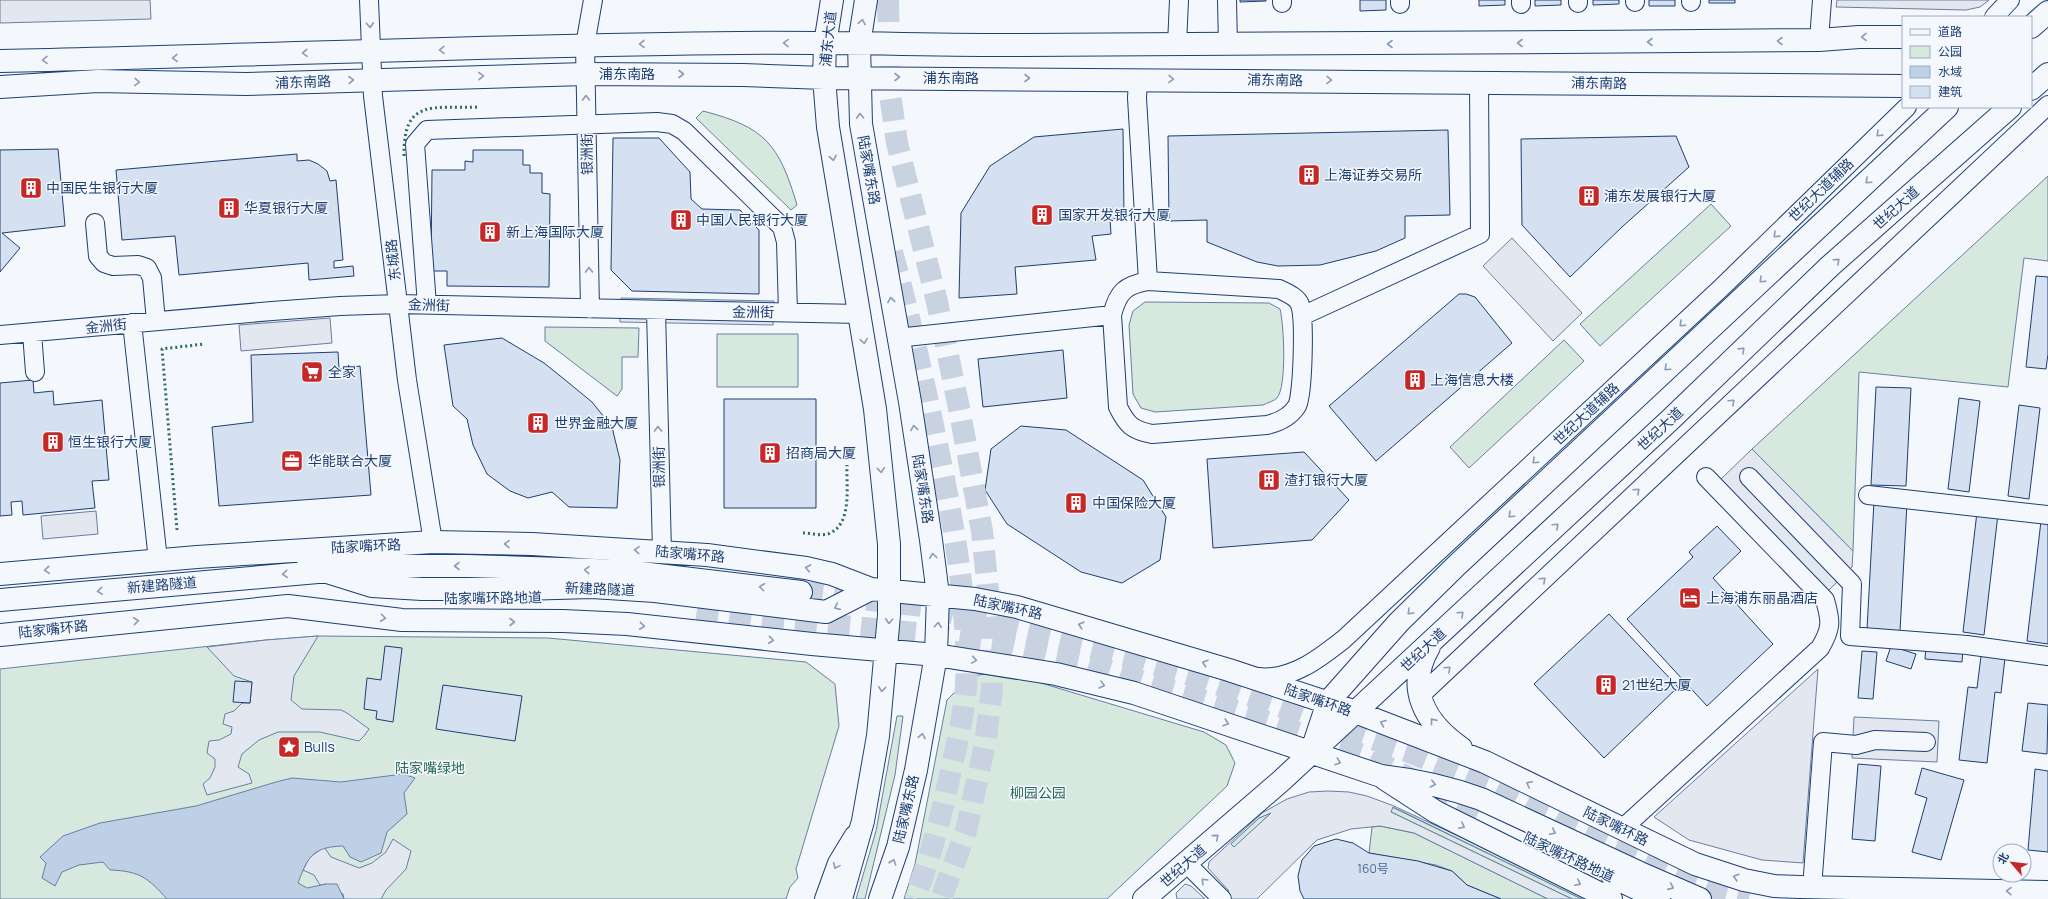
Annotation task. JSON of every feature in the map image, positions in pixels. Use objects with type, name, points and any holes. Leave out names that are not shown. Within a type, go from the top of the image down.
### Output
[{"type":"main road","name":"浦东大道","points":[[824,78],[825,44],[832,0]]},
{"type":"main road","points":[[858,77],[859,44],[866,0]]},
{"type":"main road","points":[[2032,26],[2048,12]]},
{"type":"main road","points":[[2032,31],[2048,30]]},
{"type":"main road","name":"浦东南路","points":[[0,61],[240,56],[372,50],[585,45],[745,43],[1228,45],[1819,40],[1859,37],[1902,37]]},
{"type":"main road","points":[[2032,75],[2048,73]]},
{"type":"main road","points":[[2032,88],[2048,73]]},
{"type":"main road","name":"浦东南路","points":[[0,87],[98,81],[246,84],[372,79],[585,74],[743,75],[824,78],[1138,79],[1902,86]]},
{"type":"main road","name":"陆家嘴东路","points":[[858,77],[861,124],[929,525],[938,595],[936,655],[916,770],[898,847],[880,899]]},
{"type":"main road","points":[[824,78],[828,128],[875,408],[889,544],[880,590],[887,650],[878,736],[863,821],[841,899]]},
{"type":"main road","points":[[1311,753],[1328,702],[1400,622],[1457,565],[1946,108]]},
{"type":"main road","name":"世纪大道","points":[[1151,897],[1186,863],[1311,753],[1671,419],[1830,266],[2009,108]]},
{"type":"main road","name":"陆家嘴环路","points":[[0,574],[197,557],[433,542],[532,544],[707,555],[806,568],[832,574],[880,590],[938,595],[1017,607],[1328,702],[1485,762],[1695,864],[1744,880],[1774,886],[1806,887]]},
{"type":"main road","name":"陆家嘴环路","points":[[197,557],[288,559],[378,566],[468,566],[616,571],[682,577],[801,592]]},
{"type":"main road","name":"新建路隧道","points":[[0,600],[378,566]]},
{"type":"main road","name":"新建路隧道","points":[[324,571],[372,586],[422,589],[592,587],[655,591],[826,612],[880,590]]},
{"type":"main road","name":"陆家嘴环路地道","points":[[288,606],[429,599],[560,598],[618,600],[697,609]]},
{"type":"main road","name":"陆家嘴环路","points":[[0,635],[288,606],[402,620],[563,621],[627,624],[936,655],[1056,674],[1134,693],[1381,776],[1435,784],[1481,799],[1640,873],[1700,899]]},
{"type":"main road","points":[[1432,641],[1420,665],[1418,677],[1420,696],[1427,714],[1434,723],[1460,747],[1485,762]]},
{"type":"main road","name":"陆家嘴环路","points":[[1381,776],[1442,816],[1611,899]]},
{"type":"main road","name":"陆家嘴环路地道","points":[[1480,814],[1659,899]]},
{"type":"main road","points":[[1806,887],[2048,892]]},
{"type":"main road","points":[[1806,887],[1837,898],[1863,899]]},
{"type":"street","name":"东城路","points":[[369,0],[372,79],[398,304],[407,380],[433,542]]},
{"type":"street","name":"银洲街","points":[[590,309],[585,45],[593,0]]},
{"type":"street","points":[[1177,45],[1179,0]]},
{"type":"street","points":[[1227,0],[1228,45]]},
{"type":"street","points":[[1819,40],[1822,0]]},
{"type":"street","points":[[1995,16],[2010,0]]},
{"type":"street","points":[[1138,79],[1148,281]]},
{"type":"street","points":[[1302,316],[1480,234],[1479,82]]},
{"type":"street","points":[[1420,696],[2048,105]]},
{"type":"street","name":"世纪大道辅路","points":[[1242,675],[1261,678],[1278,677],[1294,672],[1328,652],[1344,639],[1721,288],[1906,108]]},
{"type":"street","points":[[427,305],[415,153],[415,144],[420,136],[427,130],[436,128],[657,122],[672,124],[684,131],[782,227],[786,242],[788,312]]},
{"type":"street","points":[[95,223],[98,256],[104,263],[113,266],[138,265],[147,268],[152,278],[156,321]]},
{"type":"street","points":[[1148,281],[1279,289],[1300,303],[1302,316],[1301,392],[1298,405],[1280,422],[1169,434],[1152,434],[1137,431],[1125,421],[1118,407],[1112,315],[1115,302],[1122,291],[1134,283],[1148,281]]},
{"type":"street","name":"金洲街","points":[[0,336],[132,323],[340,306],[398,304],[860,314]]},
{"type":"street","name":"银洲街","points":[[656,310],[662,552]]},
{"type":"street","points":[[897,338],[1112,315]]},
{"type":"street","points":[[132,323],[158,560]]},
{"type":"street","points":[[32,333],[36,372]]},
{"type":"street","points":[[1622,829],[1820,648],[1829,634],[1830,619],[1825,600],[1706,477]]},
{"type":"street","points":[[1749,477],[1852,584],[1850,636],[1968,645],[2048,656]]},
{"type":"street","points":[[1868,496],[2048,515]]},
{"type":"street","points":[[1806,887],[1823,742],[1856,745],[1875,740],[1926,742]]},
{"type":"street","points":[[824,899],[837,863],[863,821]]},
{"type":"street","points":[[1186,863],[1222,899]]},
{"type":"green space","points":[[703,111],[741,124],[755,132],[766,141],[776,153],[783,167],[797,205],[791,210],[696,118]]},
{"type":"green space","points":[[2048,176],[2048,261],[2024,258],[2008,387],[1859,372],[1853,551],[1752,449]]},
{"type":"green space","points":[[1711,204],[1731,226],[1600,346],[1580,324]]},
{"type":"green space","points":[[1145,302],[1269,303],[1280,309],[1283,328],[1284,355],[1282,381],[1277,398],[1263,405],[1155,412],[1141,408],[1133,394],[1129,325],[1133,311]]},
{"type":"green space","points":[[545,327],[639,328],[638,357],[622,357],[622,389],[617,396],[545,341]]},
{"type":"green space","points":[[717,334],[798,334],[798,387],[717,387]]},
{"type":"green space","points":[[1564,340],[1584,361],[1469,468],[1450,447]]},
{"type":"green space","name":"陆家嘴绿地","points":[[318,636],[548,638],[806,662],[835,684],[839,726],[796,869],[798,878],[790,887],[786,899],[0,899],[0,669],[266,640]]},
{"type":"green space","name":"柳园公园","points":[[993,673],[1031,680],[1204,732],[1226,745],[1235,763],[1227,786],[1107,899],[904,899],[915,864],[947,700],[971,676]]},
{"type":"green space","points":[[897,716],[903,716],[895,775],[865,899],[856,899],[876,831]]},
{"type":"green space","points":[[1392,807],[1582,899],[1572,899],[1391,812]]},
{"type":"green space","points":[[1272,812],[1234,848],[1230,844],[1259,818]]},
{"type":"green space","points":[[1380,826],[1414,833],[1548,899],[1501,899],[1467,885],[1452,871],[1436,865],[1369,853],[1372,827]]},
{"type":"shaded area","points":[[0,0],[150,0],[151,19],[0,23]]},
{"type":"shaded area","points":[[1837,0],[1989,0],[1980,7],[1966,10],[1836,7]]},
{"type":"shaded area","points":[[1512,238],[1582,313],[1553,341],[1483,266]]},
{"type":"shaded area","points":[[621,298],[774,301],[773,325],[620,322]]},
{"type":"shaded area","points":[[330,318],[332,343],[241,351],[239,325]]},
{"type":"shaded area","points":[[1752,449],[1853,551],[1852,567],[1828,591],[1720,480]]},
{"type":"shaded area","points":[[96,511],[98,534],[43,539],[41,516]]},
{"type":"shaded area","points":[[318,636],[294,676],[291,700],[302,709],[341,710],[369,729],[359,741],[320,732],[278,732],[259,740],[242,754],[238,767],[249,774],[252,783],[207,795],[203,784],[210,778],[215,767],[215,759],[207,753],[209,741],[219,740],[231,734],[232,727],[223,724],[225,714],[234,711],[242,703],[250,703],[252,682],[234,676],[207,647]]},
{"type":"shaded area","points":[[1818,669],[1803,863],[1762,860],[1689,840],[1654,817]]},
{"type":"shaded area","points":[[1854,717],[1939,721],[1937,762],[1852,758]]},
{"type":"shaded area","points":[[1309,792],[1349,792],[1367,796],[1394,806],[1593,899],[1582,899],[1393,807],[1391,812],[1572,899],[1548,899],[1414,833],[1380,826],[1351,829],[1317,840],[1257,899],[1222,899],[1229,891],[1208,868],[1209,862],[1262,813],[1287,799]],"holes":[[[1271,813],[1234,847],[1231,844],[1259,818]]]},
{"type":"shaded area","points":[[393,839],[411,851],[406,869],[386,890],[381,899],[344,899],[343,894],[326,884],[320,885],[314,875],[303,870],[309,858],[324,847],[331,857],[359,868],[372,863],[386,852]]},
{"type":"shaded area","points":[[1185,884],[1191,886],[1205,899],[1177,899],[1176,893]]},
{"type":"water","points":[[403,774],[415,778],[404,793],[407,814],[387,832],[381,853],[361,862],[350,857],[343,846],[325,848],[313,855],[305,866],[298,883],[307,888],[326,884],[337,884],[344,899],[167,899],[143,877],[129,872],[110,870],[103,862],[79,865],[62,872],[55,886],[42,878],[46,863],[40,857],[63,836],[100,823],[196,806],[292,778],[341,782]]},
{"type":"building","points":[[1240,0],[1266,0],[1266,1],[1240,2]]},
{"type":"building","points":[[1360,0],[1386,0],[1386,10],[1360,11]]},
{"type":"building","points":[[1479,0],[1505,0],[1505,5],[1479,6]]},
{"type":"building","points":[[1535,0],[1561,0],[1561,5],[1535,6]]},
{"type":"building","points":[[1593,0],[1619,0],[1619,4],[1593,5]]},
{"type":"building","points":[[1649,0],[1675,0],[1675,6],[1649,6]]},
{"type":"building","points":[[1709,0],[1735,0],[1735,3],[1709,3]]},
{"type":"building","name":"国家开发银行大厦","points":[[1123,129],[1124,218],[1110,219],[1111,234],[1092,236],[1096,260],[1015,267],[1017,294],[959,298],[961,213],[990,166],[1034,137]]},
{"type":"building","name":"上海证券交易所","points":[[1448,130],[1450,215],[1405,216],[1405,238],[1376,251],[1320,265],[1278,266],[1257,262],[1207,242],[1207,220],[1169,221],[1168,136]]},
{"type":"building","name":"浦东发展银行大厦","points":[[1676,136],[1689,167],[1622,227],[1570,277],[1522,225],[1521,139]]},
{"type":"building","name":"中国人民银行大厦","points":[[613,138],[659,138],[690,172],[691,199],[702,209],[740,210],[759,230],[759,294],[632,291],[611,270]]},
{"type":"building","name":"中国民生银行大厦","points":[[58,149],[65,226],[2,233],[20,248],[0,272],[0,150]]},
{"type":"building","name":"新上海国际大厦","points":[[473,150],[523,150],[523,165],[530,165],[530,173],[542,173],[542,193],[550,194],[549,287],[447,286],[447,271],[431,271],[432,170],[465,170],[465,161],[473,162]]},
{"type":"building","name":"华夏银行大厦","points":[[297,154],[297,161],[309,160],[318,164],[327,171],[330,181],[336,180],[343,260],[334,261],[334,268],[353,266],[354,276],[309,280],[308,263],[179,275],[175,236],[122,240],[116,170]]},
{"type":"building","points":[[2036,276],[2048,277],[2048,354],[2046,369],[2026,367]]},
{"type":"building","name":"上海信息大楼","points":[[1459,294],[1466,294],[1475,297],[1512,343],[1376,461],[1329,406]]},
{"type":"building","name":"世界金融大厦","points":[[502,338],[544,363],[564,379],[592,402],[612,427],[620,460],[617,508],[569,507],[552,492],[528,498],[510,491],[487,474],[473,445],[467,419],[453,406],[444,345]]},
{"type":"building","points":[[1063,350],[1067,398],[983,407],[978,359]]},
{"type":"building","name":"华能联合大厦","points":[[338,352],[339,369],[360,366],[371,495],[219,506],[212,427],[253,422],[251,355]]},
{"type":"building","name":"恒生银行大厦","points":[[33,380],[34,393],[53,391],[54,405],[102,400],[109,480],[92,481],[95,508],[23,515],[22,501],[11,502],[12,515],[0,516],[0,383]]},
{"type":"building","points":[[1876,387],[1911,388],[1906,486],[1871,485]]},
{"type":"building","points":[[1959,398],[1980,401],[1969,492],[1948,489]]},
{"type":"building","name":"招商局大厦","points":[[724,399],[816,399],[816,508],[724,508]]},
{"type":"building","points":[[2019,405],[2040,408],[2029,499],[2008,496]]},
{"type":"building","name":"中国保险大厦","points":[[1021,426],[1066,430],[1143,480],[1166,517],[1160,560],[1122,583],[1081,572],[1007,524],[985,490],[991,449]]},
{"type":"building","name":"渣打银行大厦","points":[[1304,452],[1349,500],[1312,540],[1213,548],[1207,459]]},
{"type":"building","points":[[1874,501],[1907,503],[1900,631],[1867,629]]},
{"type":"building","points":[[1977,512],[1998,514],[1984,635],[1963,632]]},
{"type":"building","points":[[2041,521],[2048,522],[2048,644],[2027,641]]},
{"type":"building","name":"上海浦东丽晶酒店","points":[[1717,526],[1741,551],[1713,578],[1773,644],[1707,706],[1627,619],[1693,557],[1689,552]]},
{"type":"building","name":"21世纪大厦","points":[[1609,614],[1678,687],[1604,758],[1534,684]]},
{"type":"building","points":[[385,646],[402,648],[393,722],[376,719],[377,711],[364,709],[367,678],[381,680]]},
{"type":"building","points":[[1891,646],[1916,654],[1911,669],[1886,661]]},
{"type":"building","points":[[1926,646],[1963,649],[1962,662],[1925,659]]},
{"type":"building","points":[[1862,651],[1877,652],[1873,699],[1858,698]]},
{"type":"building","points":[[1981,656],[2005,658],[2001,693],[1995,692],[1987,763],[1959,760],[1968,687],[1977,688]]},
{"type":"building","points":[[235,681],[252,682],[250,703],[233,702]]},
{"type":"building","points":[[443,685],[522,696],[515,741],[436,729]]},
{"type":"building","points":[[2028,703],[2048,705],[2047,754],[2022,751]]},
{"type":"building","points":[[1858,764],[1881,766],[1875,841],[1852,839]]},
{"type":"building","points":[[1922,768],[1964,780],[1941,860],[1912,852],[1927,798],[1915,794]]},
{"type":"building","points":[[2035,769],[2048,771],[2048,852],[2032,850],[2032,843],[2029,843]]},
{"type":"building","points":[[1336,839],[1353,843],[1369,853],[1418,861],[1452,871],[1467,885],[1501,899],[1304,899],[1300,891],[1298,876],[1302,860],[1314,846]]},
{"type":"tunnel","points":[[888,0],[890,94],[897,143],[937,302],[960,413],[982,531],[992,630],[992,690],[985,744],[966,831],[941,899]]},
{"type":"tunnel","points":[[892,252],[905,301],[950,508],[963,597],[966,656],[965,696],[956,746],[936,833],[914,899]]},
{"type":"tunnel","points":[[801,592],[922,606],[1130,657],[1197,677],[1409,752],[1494,787],[1690,881],[1714,891],[1749,899]]},
{"type":"tunnel","points":[[697,609],[778,620],[927,634],[1013,647],[1087,664],[1249,715],[1368,757],[1480,814]]},
{"type":"hedge","points":[[404,156],[405,137],[409,124],[415,115],[424,110],[435,108],[480,107]]},
{"type":"hedge","points":[[177,530],[162,349],[204,344]]},
{"type":"hedge","points":[[803,533],[825,535],[836,529],[841,522],[845,514],[847,465]]},
{"type":"place","name":"上海证券交易所","points":[[1309,175]]},
{"type":"place","name":"中国民生银行大厦","points":[[31,188]]},
{"type":"place","name":"浦东发展银行大厦","points":[[1589,196]]},
{"type":"place","name":"华夏银行大厦","points":[[229,208]]},
{"type":"place","name":"国家开发银行大厦","points":[[1042,215]]},
{"type":"place","name":"中国人民银行大厦","points":[[681,220]]},
{"type":"place","name":"新上海国际大厦","points":[[490,232]]},
{"type":"place","name":"全家","points":[[312,372]]},
{"type":"place","name":"上海信息大楼","points":[[1415,380]]},
{"type":"place","name":"世界金融大厦","points":[[538,423]]},
{"type":"place","name":"恒生银行大厦","points":[[53,442]]},
{"type":"place","name":"招商局大厦","points":[[770,453]]},
{"type":"place","name":"华能联合大厦","points":[[292,461]]},
{"type":"place","name":"渣打银行大厦","points":[[1269,480]]},
{"type":"place","name":"中国保险大厦","points":[[1076,503]]},
{"type":"place","name":"上海浦东丽晶酒店","points":[[1690,598]]},
{"type":"place","name":"21世纪大厦","points":[[1606,685]]},
{"type":"place","name":"Bulls","points":[[289,747]]}]
